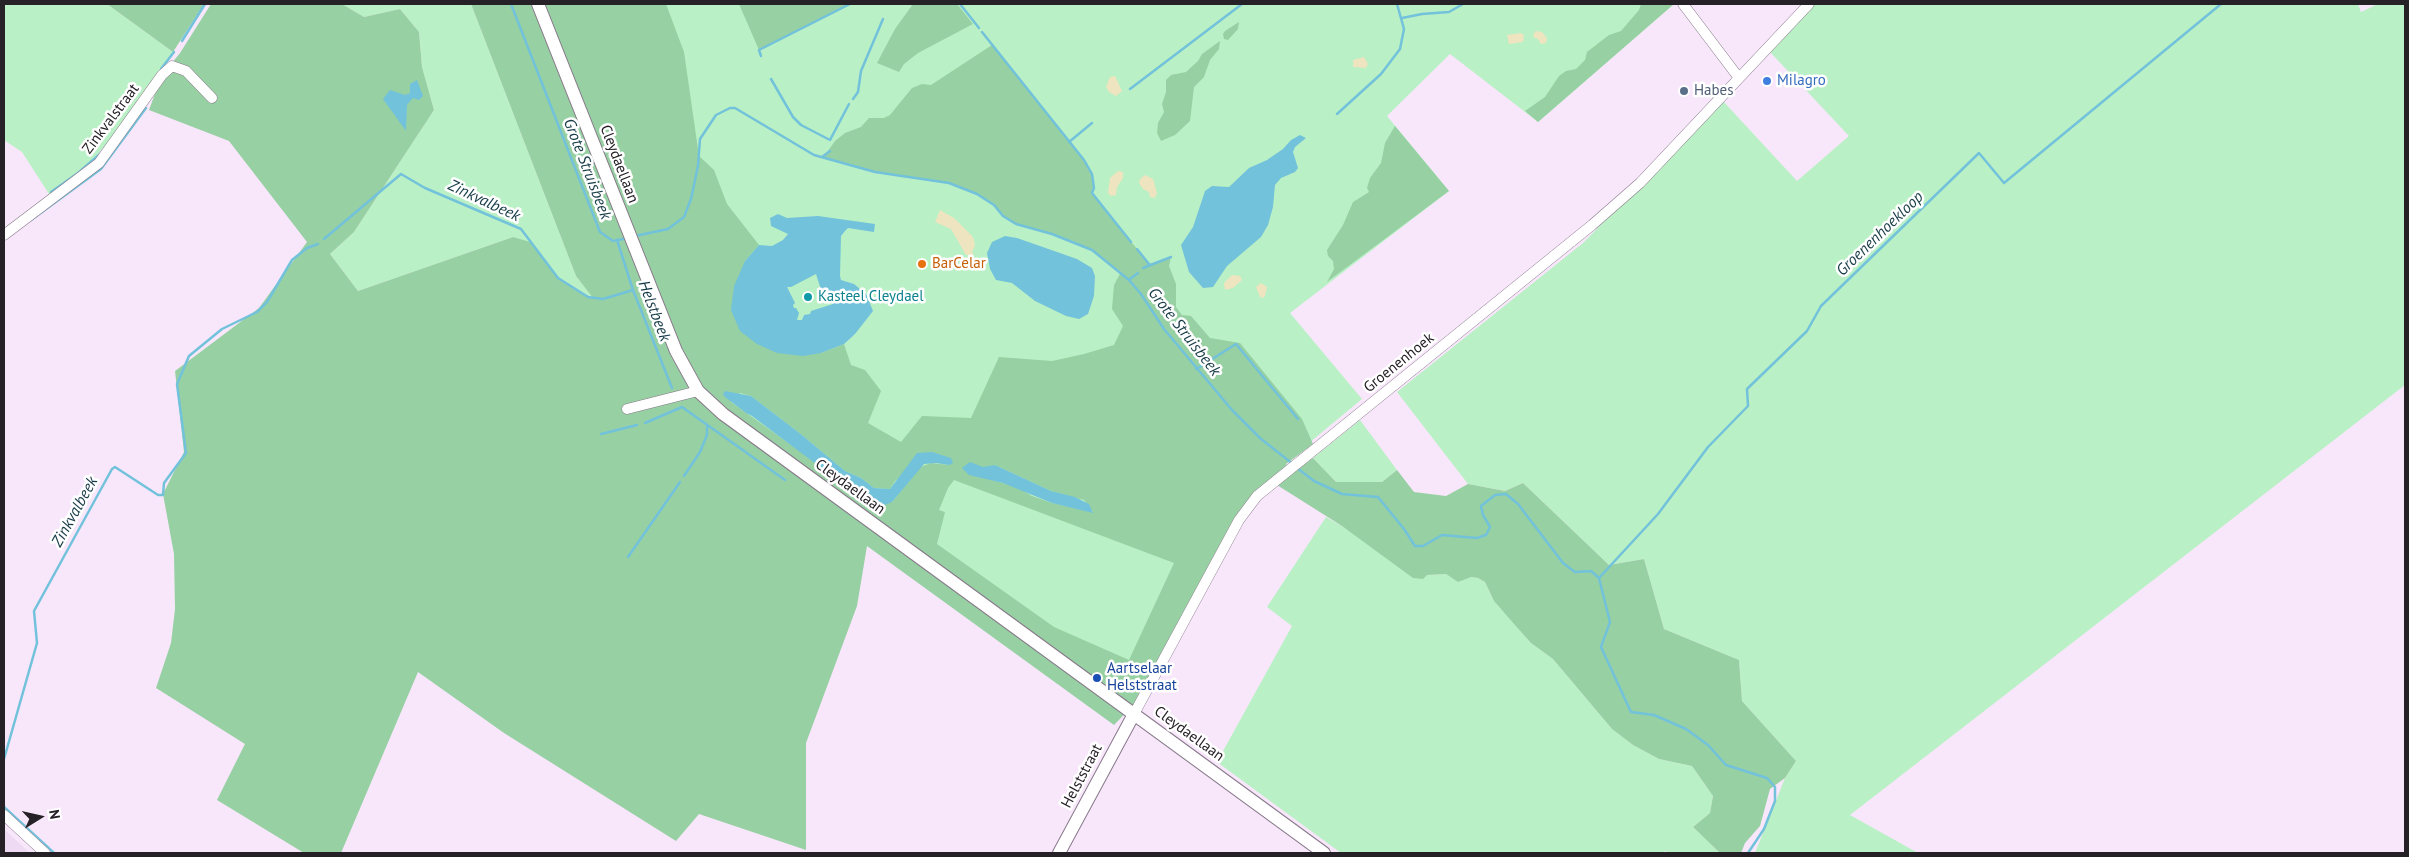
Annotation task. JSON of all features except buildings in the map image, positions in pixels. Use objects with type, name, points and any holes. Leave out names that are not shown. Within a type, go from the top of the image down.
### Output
[{"type":"street","name":"Cleydaellaan","points":[[538,4],[676,351],[698,391],[723,414],[1324,853]]},
{"type":"street","points":[[1683,4],[1740,78]]},
{"type":"street","name":"Groenenhoek","points":[[1134,714],[1245,510],[1257,496],[1592,225],[1640,182],[1809,4]]},
{"type":"street","name":"Zinkvalstraat","points":[[4,235],[99,163],[162,75],[172,66],[186,71],[212,98]]},
{"type":"street","points":[[627,409],[698,391]]},
{"type":"street","name":"Helststraat","points":[[1059,853],[1134,714]]},
{"type":"street","points":[[4,815],[45,853]]},
{"type":"shaded area","points":[[4,829],[30,853],[4,853]]},
{"type":"green space","points":[[4,4],[107,4],[173,52],[121,127],[90,163],[49,194],[22,152],[4,140]]},
{"type":"green space","points":[[107,4],[204,4],[173,52]]},
{"type":"green space","points":[[211,4],[342,4],[364,17],[400,9],[419,32],[422,67],[434,110],[354,232],[330,254],[358,291],[513,237],[530,242],[558,278],[575,290],[593,298],[576,276],[471,4],[666,4],[684,52],[699,156],[714,170],[727,204],[759,245],[745,261],[821,353],[844,344],[851,365],[865,370],[881,391],[868,423],[901,442],[922,416],[971,418],[999,357],[1052,361],[1084,354],[1114,345],[1123,326],[1112,309],[1114,285],[1121,272],[1092,250],[1052,234],[1016,224],[1003,216],[994,205],[977,194],[949,183],[875,172],[823,158],[835,141],[845,133],[861,127],[869,118],[884,118],[890,115],[912,88],[922,84],[931,85],[992,45],[1084,160],[1092,174],[1094,188],[1092,193],[1149,264],[1171,257],[1169,266],[1176,284],[1176,307],[1182,315],[1191,316],[1210,338],[1240,343],[1302,419],[1313,444],[1286,464],[1287,466],[1255,492],[1143,695],[1114,725],[867,546],[857,606],[806,743],[806,850],[699,814],[676,841],[504,733],[418,672],[341,853],[304,853],[217,800],[245,744],[156,688],[171,643],[175,609],[174,554],[163,494],[184,452],[175,371],[259,308],[307,242],[229,141],[149,110],[162,75],[180,53]],"holes":[[[740,393],[751,396],[845,471],[861,478],[874,488],[890,489],[895,481],[932,452],[949,465],[931,463],[920,467],[892,502],[868,500],[731,402]],[[995,465],[1051,491],[1084,500],[1093,512],[1052,503],[1032,496],[1017,487],[978,476]],[[954,480],[1174,563],[1129,660],[1054,627],[937,544],[945,512],[939,510],[948,488]]]},
{"type":"green space","points":[[342,4],[471,4],[576,276],[594,299],[575,290],[558,278],[513,237],[358,291],[330,254],[354,232],[434,110],[422,67],[419,32],[400,9],[364,17]]},
{"type":"green space","points":[[656,4],[1674,4],[1538,122],[1450,54],[1387,116],[1449,191],[1290,313],[1362,399],[1238,502],[1140,692],[722,401]]},
{"type":"green space","points":[[739,4],[850,4],[759,50]]},
{"type":"green space","points":[[913,4],[957,4],[973,24],[918,53],[904,64],[899,72],[877,63],[895,29]]},
{"type":"green space","points":[[1641,4],[1674,4],[1538,122],[1525,111],[1545,97],[1559,76],[1566,71],[1576,69],[1585,60],[1587,52],[1609,35],[1621,31],[1639,10]]},
{"type":"green space","points":[[1815,4],[2358,4],[2361,12],[2378,4],[2405,4],[2405,385],[1850,815],[1918,853],[1755,853],[1785,778],[1796,761],[1742,701],[1739,660],[1664,629],[1644,559],[1609,565],[1523,483],[1505,491],[1468,484],[1397,392],[1583,243],[1723,101],[1797,181],[1849,136],[1770,52]]},
{"type":"green space","points":[[1239,22],[1238,29],[1228,40],[1224,39],[1223,34],[1225,31]]},
{"type":"green space","points":[[1220,41],[1219,49],[1210,60],[1204,77],[1194,87],[1190,121],[1175,135],[1161,141],[1157,133],[1158,123],[1164,112],[1162,104],[1166,92],[1166,80],[1171,75],[1186,72],[1198,61],[1202,54]]},
{"type":"green space","points":[[1395,126],[1449,191],[1327,282],[1334,269],[1333,261],[1328,256],[1327,250],[1343,225],[1353,202],[1369,192],[1367,188],[1370,178],[1381,163],[1385,143]]},
{"type":"green space","points":[[1360,420],[1397,470],[1382,482],[1336,482],[1313,458]]},
{"type":"green space","points":[[1313,458],[1336,482],[1382,482],[1397,470],[1414,492],[1446,496],[1468,484],[1505,491],[1523,483],[1609,565],[1644,559],[1664,629],[1739,660],[1742,701],[1796,761],[1785,778],[1770,789],[1760,826],[1745,843],[1741,853],[1720,853],[1693,827],[1710,813],[1713,796],[1692,766],[1659,759],[1633,745],[1612,729],[1553,659],[1531,643],[1494,601],[1485,582],[1471,577],[1458,582],[1446,574],[1427,575],[1423,579],[1413,578],[1342,526],[1277,485]]},
{"type":"green space","points":[[1326,517],[1427,575],[1446,574],[1457,581],[1471,577],[1485,582],[1494,601],[1531,643],[1553,659],[1612,729],[1633,745],[1659,759],[1692,766],[1713,796],[1710,813],[1693,827],[1720,853],[1668,853],[1665,851],[1663,853],[1341,853],[1217,762],[1292,626],[1267,607]]},
{"type":"sand","points":[[1535,31],[1542,32],[1547,38],[1546,43],[1541,44],[1538,39],[1533,37]]},
{"type":"sand","points":[[1521,33],[1524,35],[1523,42],[1509,44],[1507,35]]},
{"type":"sand","points":[[1364,57],[1368,64],[1366,68],[1353,67],[1353,60]]},
{"type":"sand","points":[[1115,76],[1122,91],[1116,96],[1109,92],[1106,87],[1110,77]]},
{"type":"sand","points":[[1118,171],[1123,172],[1123,178],[1117,187],[1116,195],[1111,196],[1108,193],[1110,178]]},
{"type":"sand","points":[[1145,175],[1153,179],[1157,193],[1155,198],[1150,197],[1149,192],[1143,189],[1139,183],[1140,179]]},
{"type":"sand","points":[[940,210],[954,218],[973,237],[975,245],[972,252],[974,255],[966,255],[951,229],[935,222]]},
{"type":"sand","points":[[1232,275],[1240,276],[1242,280],[1233,288],[1225,290],[1224,283]]},
{"type":"sand","points":[[1261,283],[1267,287],[1263,298],[1260,297],[1256,287]]},
{"type":"water","points":[[417,80],[423,96],[419,100],[413,98],[407,105],[406,131],[383,99],[390,90],[405,95],[410,93],[410,84]]},
{"type":"water","points":[[1300,135],[1306,138],[1295,147],[1293,152],[1298,168],[1295,172],[1281,178],[1275,185],[1273,207],[1268,225],[1261,237],[1227,266],[1213,287],[1203,288],[1189,272],[1181,245],[1193,227],[1205,191],[1212,186],[1229,187],[1249,168],[1267,160]]},
{"type":"water","points":[[778,214],[787,218],[818,216],[875,224],[874,232],[848,228],[841,236],[841,280],[854,284],[866,294],[873,311],[855,334],[844,344],[821,353],[803,356],[777,353],[757,344],[740,331],[731,310],[734,286],[745,261],[759,245],[772,246],[783,240],[788,234],[771,226],[770,218]],"holes":[[[816,274],[824,299],[830,296],[833,304],[811,311],[810,314],[804,315],[802,320],[797,320],[799,313],[794,308],[793,305],[795,303],[787,287],[791,287]]]},
{"type":"water","points":[[1005,236],[1017,238],[1077,259],[1092,268],[1095,276],[1094,296],[1088,314],[1079,319],[1066,316],[1035,301],[1012,283],[996,280],[990,269],[987,253],[992,242]]},
{"type":"water","points":[[725,391],[751,396],[845,471],[861,478],[874,488],[890,489],[917,453],[932,452],[951,458],[953,463],[949,465],[924,464],[892,502],[885,505],[877,504],[820,467],[746,413],[725,397],[723,394]]},
{"type":"water","points":[[970,462],[983,467],[995,465],[1051,491],[1075,497],[1089,504],[1093,513],[1052,503],[1003,483],[969,475],[962,468]]},
{"type":"waterway","points":[[182,41],[205,4]]},
{"type":"waterway","name":"Grote Struisbeek","points":[[511,4],[600,232],[613,241],[628,238]]},
{"type":"waterway","points":[[761,56],[759,50],[850,4]]},
{"type":"waterway","points":[[960,4],[979,28]]},
{"type":"waterway","points":[[1130,89],[1242,4]]},
{"type":"waterway","points":[[1337,114],[1381,74],[1400,49],[1404,29],[1397,4]]},
{"type":"waterway","points":[[1402,18],[1449,12],[1463,4]]},
{"type":"waterway","name":"Groenenhoekloop","points":[[1599,578],[1658,514],[1708,447],[1748,406],[1747,389],[1807,331],[1821,306],[1979,153],[2004,183],[2221,4]]},
{"type":"waterway","points":[[853,99],[858,92],[861,71],[883,19]]},
{"type":"waterway","points":[[982,32],[1084,160],[1092,174],[1094,188],[1092,193],[1131,242]]},
{"type":"waterway","points":[[161,69],[174,52]]},
{"type":"waterway","points":[[771,79],[793,117],[801,125],[830,140],[849,104]]},
{"type":"waterway","points":[[31,220],[101,169],[146,108]]},
{"type":"waterway","name":"Grote Struisbeek","points":[[635,236],[668,229],[684,217],[691,199],[698,166],[700,139],[716,115],[730,108],[735,108],[814,155],[875,172],[949,183],[977,194],[994,205],[1003,216],[1016,224],[1052,234],[1092,250],[1129,280],[1141,294],[1164,329],[1232,410],[1261,439],[1293,464]]},
{"type":"waterway","points":[[1069,142],[1092,123]]},
{"type":"waterway","points":[[822,157],[830,151]]},
{"type":"waterway","points":[[51,192],[78,173],[101,153]]},
{"type":"waterway","name":"Zinkvalbeek","points":[[324,239],[401,174],[425,188],[521,229],[558,278],[588,297],[603,299],[633,290]]},
{"type":"waterway","name":"Helstbeek","points":[[617,240],[633,290],[672,388]]},
{"type":"waterway","name":"Zinkvalbeek","points":[[4,759],[37,643],[34,611],[112,469],[115,467],[158,495],[163,495],[164,483],[186,453],[177,384],[189,356],[222,329],[257,312],[267,302],[292,260],[307,248],[318,244]]},
{"type":"waterway","points":[[1137,249],[1149,264]]},
{"type":"waterway","points":[[1143,268],[1171,257]]},
{"type":"waterway","points":[[1130,279],[1138,273]]},
{"type":"waterway","points":[[1209,361],[1236,344],[1298,419]]},
{"type":"waterway","points":[[1196,369],[1205,364]]},
{"type":"waterway","points":[[645,423],[682,407],[785,480]]},
{"type":"waterway","points":[[601,434],[637,425]]},
{"type":"waterway","points":[[684,476],[700,452],[707,435],[707,426]]},
{"type":"waterway","name":"Grote Struisbeek","points":[[1297,468],[1314,481],[1342,494],[1378,497],[1415,546],[1423,546],[1442,535],[1477,538],[1486,535],[1490,527],[1483,515],[1481,506],[1495,495],[1506,494],[1518,504],[1563,563],[1575,572],[1591,571],[1599,578],[1610,622],[1601,647],[1631,712],[1654,715],[1686,729],[1708,745],[1726,765],[1767,778],[1775,787],[1775,801],[1764,829],[1748,853]]},
{"type":"waterway","points":[[628,557],[680,482]]},
{"type":"waterway","points":[[4,807],[54,853]]},
{"type":"place","name":"Milagro","points":[[1767,81]]},
{"type":"place","name":"Habes","points":[[1684,91]]},
{"type":"place","name":"BarCelar","points":[[922,264]]},
{"type":"place","name":"Kasteel Cleydael","points":[[808,297]]},
{"type":"place","name":"Aartselaar Helststraat","points":[[1097,678]]}]
